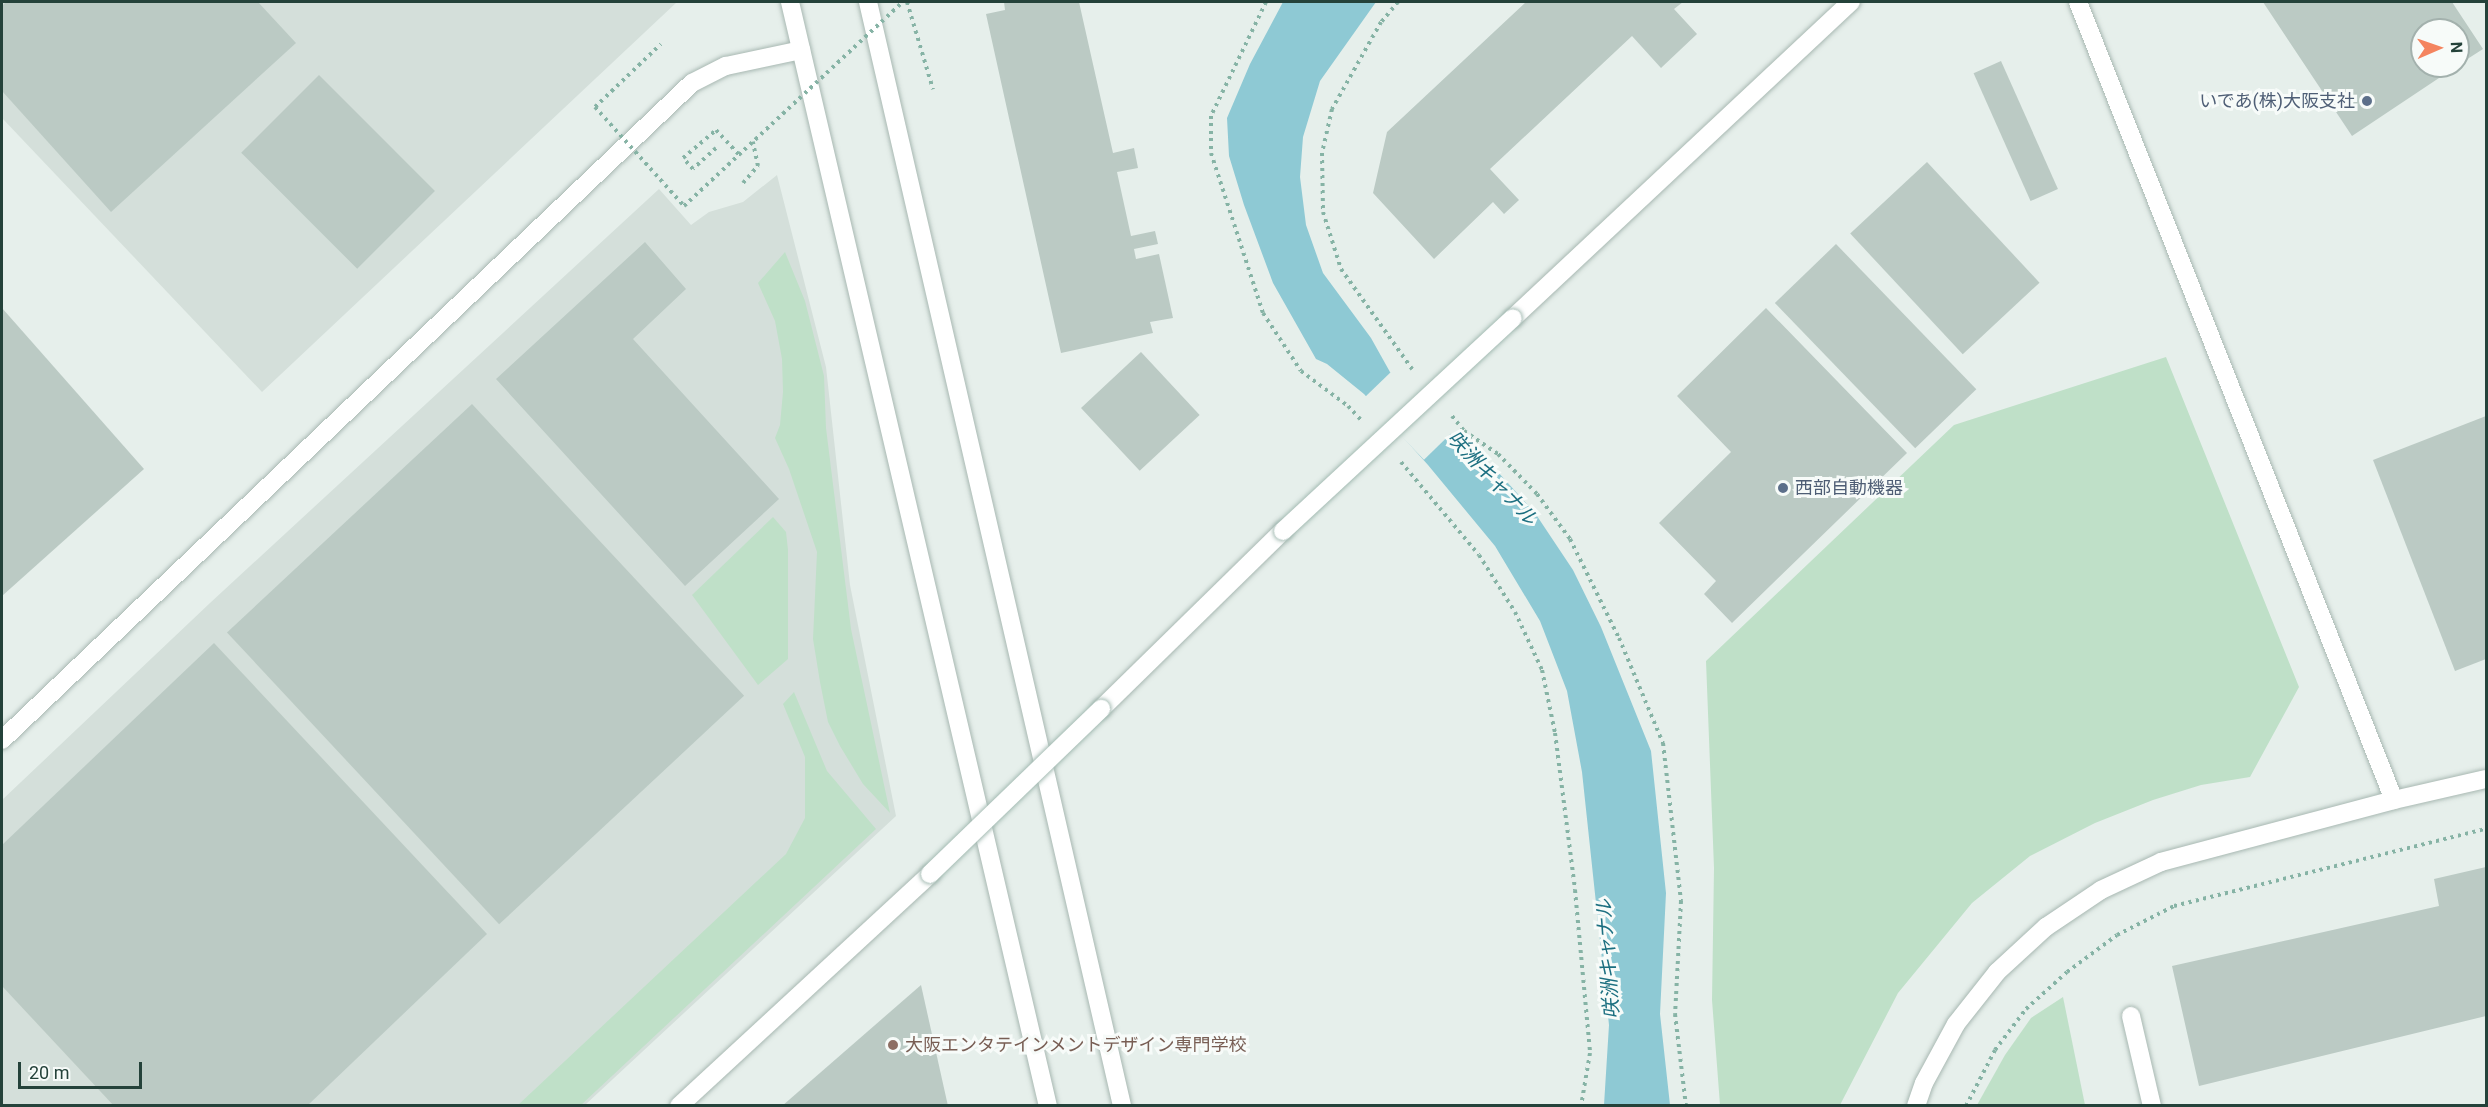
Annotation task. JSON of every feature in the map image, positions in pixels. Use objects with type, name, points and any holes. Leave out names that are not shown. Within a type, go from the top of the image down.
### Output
[{"type":"street","points":[[790,2],[1048,1106]]},
{"type":"street","points":[[868,2],[1122,1106]]},
{"type":"street","points":[[679,1106],[930,874],[1283,531],[1851,2]]},
{"type":"street","points":[[2078,2],[2394,800]]},
{"type":"street","points":[[2,740],[663,107],[692,82],[726,66],[801,50]]},
{"type":"street","points":[[1916,1106],[1924,1083],[1956,1024],[1997,972],[2046,927],[2101,890],[2161,862],[2394,800],[2487,779]]},
{"type":"street","points":[[2131,1016],[2152,1106]]},
{"type":"path","points":[[661,44],[595,106],[684,206],[905,2],[933,89]]},
{"type":"path","points":[[1266,2],[1211,116],[1211,153],[1263,313],[1301,371],[1348,406],[1364,423]]},
{"type":"path","points":[[1398,2],[1381,22],[1332,109],[1322,153],[1323,212],[1341,269],[1416,374]]},
{"type":"path","points":[[716,147],[693,169],[683,158],[716,130],[739,155]]},
{"type":"path","points":[[743,183],[758,165],[753,142]]},
{"type":"path","points":[[1450,414],[1464,431],[1498,454],[1514,470],[1537,494],[1570,539],[1619,638],[1663,743],[1681,901],[1676,1014],[1686,1106]]},
{"type":"path","points":[[1396,456],[1479,555],[1515,612],[1542,670],[1555,733],[1576,902],[1590,1053],[1581,1106]]},
{"type":"path","points":[[1966,1106],[1995,1050],[2026,1009],[2067,972],[2127,930],[2174,906],[2487,829]]},
{"type":"shaded area","points":[[2,2],[677,2],[262,392],[2,118]]},
{"type":"shaded area","points":[[777,175],[826,367],[850,585],[896,816],[585,1105],[2,1106],[2,800],[210,603],[659,189],[691,225],[709,212],[743,202]]},
{"type":"green space","points":[[785,252],[805,301],[824,376],[826,428],[851,629],[890,813],[863,784],[840,746],[828,722],[820,682],[813,639],[817,552],[789,469],[775,438],[780,425],[783,392],[782,359],[775,321],[758,283]]},
{"type":"green space","points":[[2166,357],[2299,687],[2250,777],[2201,785],[2153,800],[2095,823],[2030,856],[1972,903],[1898,993],[1840,1105],[1720,1105],[1712,1000],[1714,868],[1706,661],[1954,425]]},
{"type":"green space","points":[[773,517],[786,532],[788,550],[788,659],[758,685],[692,595]]},
{"type":"green space","points":[[794,692],[827,771],[876,829],[581,1105],[518,1105],[786,854],[805,818],[805,757],[783,704]]},
{"type":"green space","points":[[2063,997],[2085,1105],[1977,1105],[2005,1055],[2031,1018]]},
{"type":"water","name":"咲洲キャナル","points":[[1283,2],[1376,2],[1320,81],[1303,137],[1300,177],[1306,225],[1323,273],[1371,338],[1390,372],[1457,440],[1497,471],[1535,513],[1573,570],[1601,627],[1651,751],[1666,893],[1660,1014],[1670,1105],[1604,1105],[1609,1025],[1582,772],[1567,691],[1540,621],[1495,546],[1428,465],[1364,394],[1327,364],[1316,359],[1273,283],[1244,205],[1229,156],[1227,118],[1250,64]]},
{"type":"pier","points":[[1393,370],[1453,432],[1424,460],[1364,398]]},
{"type":"building","points":[[6,2],[258,2],[296,43],[111,212],[2,91],[2,6]]},
{"type":"building","points":[[1004,2],[1079,2],[1113,153],[1134,148],[1138,168],[1117,172],[1131,236],[1155,231],[1158,244],[1134,249],[1136,259],[1159,254],[1173,318],[1150,322],[1153,333],[1061,353],[986,14],[1005,10]]},
{"type":"building","points":[[1526,2],[1683,2],[1674,9],[1697,34],[1661,68],[1632,36],[1490,169],[1519,200],[1504,214],[1493,202],[1434,259],[1373,193],[1387,132]]},
{"type":"building","name":"いであ(株)大阪支社","points":[[2263,2],[2452,2],[2463,18],[2410,18],[2410,78],[2439,78],[2352,136]]},
{"type":"building","name":"いであ(株)大阪支社","points":[[2470,29],[2483,49],[2470,57]]},
{"type":"building","points":[[2001,61],[2058,189],[2031,201],[1974,73]]},
{"type":"building","points":[[319,75],[435,191],[357,269],[241,153]]},
{"type":"building","points":[[1927,162],[2040,283],[1963,354],[1850,234]]},
{"type":"building","points":[[645,242],[686,289],[633,339],[779,499],[685,586],[496,379]]},
{"type":"building","points":[[1836,244],[1976,389],[1915,448],[1775,303]]},
{"type":"building","points":[[2,308],[144,469],[2,596]]},
{"type":"building","name":"西部自動機器","points":[[1766,308],[1907,453],[1732,623],[1704,594],[1716,581],[1659,523],[1731,452],[1677,396]]},
{"type":"building","points":[[1141,352],[1200,415],[1140,471],[1081,408]]},
{"type":"building","points":[[472,404],[744,696],[499,924],[227,632]]},
{"type":"building","points":[[2486,416],[2486,659],[2455,671],[2373,460]]},
{"type":"building","points":[[214,643],[487,934],[307,1106],[114,1106],[2,986],[2,845]]},
{"type":"building","points":[[2486,867],[2486,1016],[2199,1086],[2172,966],[2439,906],[2434,879]]},
{"type":"building","name":"大阪エンタテインメントデザイン専門学校","points":[[921,985],[948,1106],[782,1106]]},
{"type":"place","name":"いであ(株)大阪支社","points":[[2367,101]]},
{"type":"place","name":"西部自動機器","points":[[1783,488]]},
{"type":"place","name":"大阪エンタテインメントデザイン専門学校","points":[[893,1045]]}]
